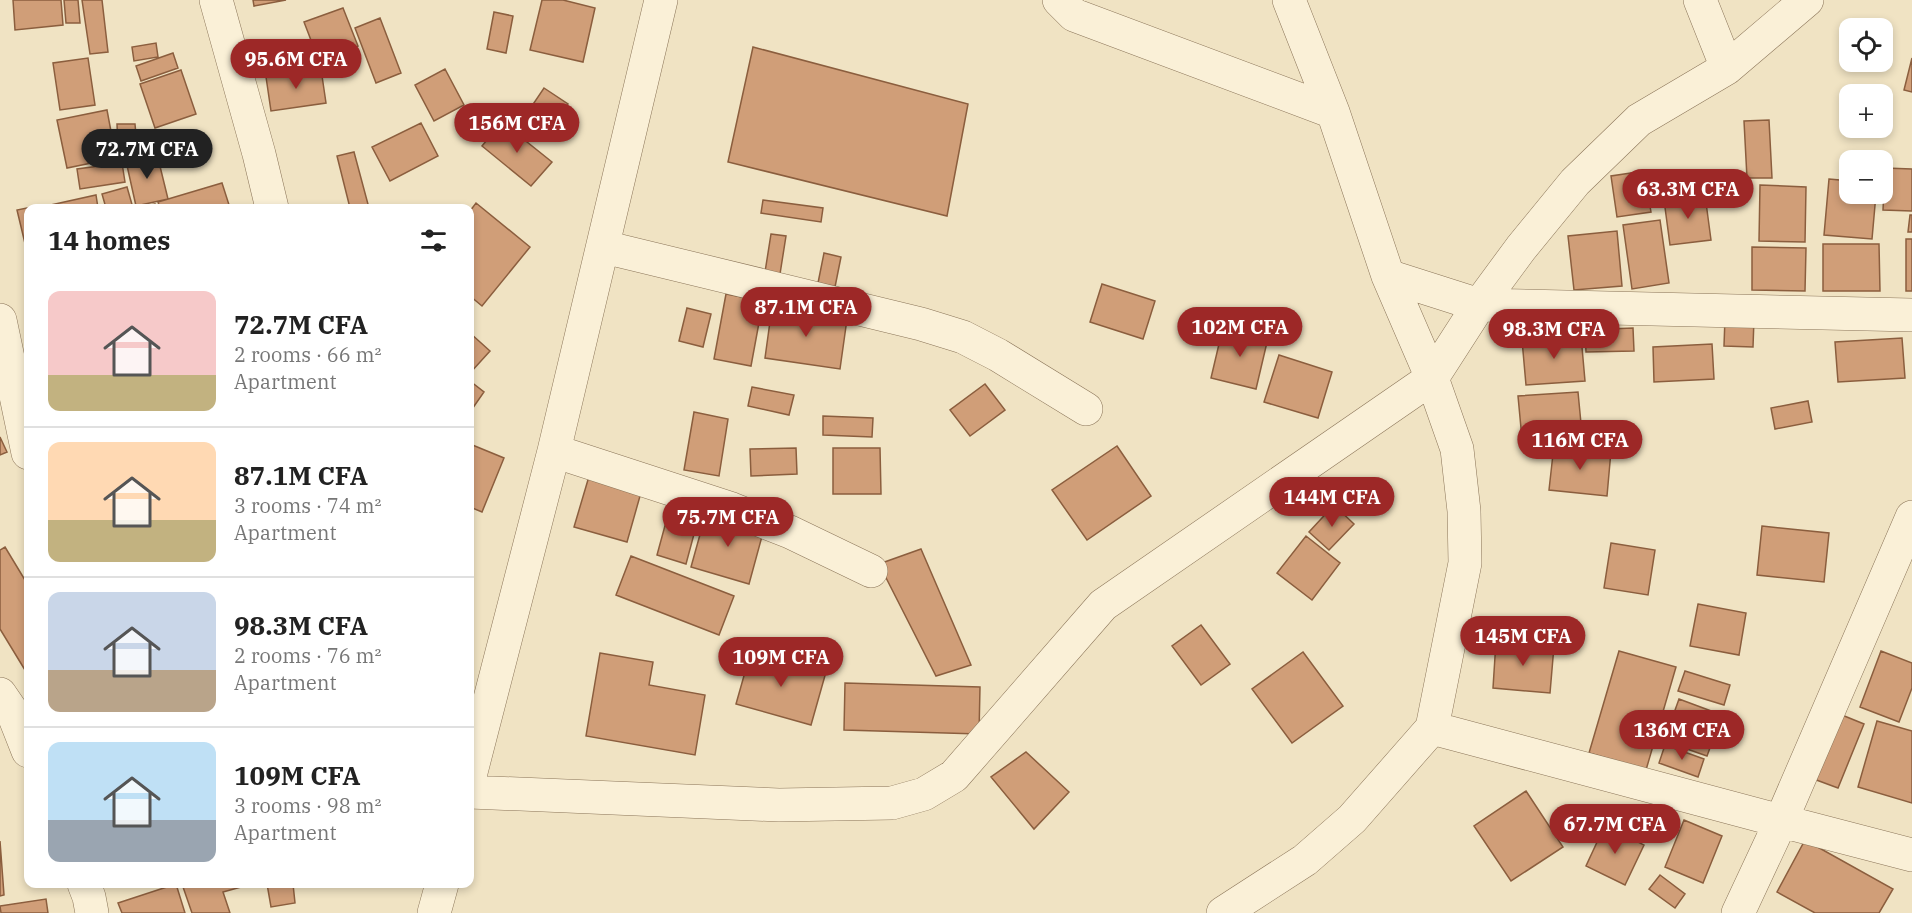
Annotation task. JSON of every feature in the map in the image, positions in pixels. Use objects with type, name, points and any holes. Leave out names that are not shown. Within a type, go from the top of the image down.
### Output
[{"type":"street","points":[[216,0],[271,204]]},
{"type":"street","points":[[474,740],[481,676],[554,451],[661,0]]},
{"type":"street","points":[[1059,0],[1074,15],[1332,112]]},
{"type":"street","points":[[1223,913],[1305,860],[1352,819],[1432,728],[1465,563],[1464,511],[1457,449],[1431,378],[1388,276],[1332,112],[1288,0]]},
{"type":"street","points":[[1700,0],[1727,68]]},
{"type":"street","points":[[474,792],[779,805],[892,803],[924,794],[954,776],[1102,605],[1431,378],[1479,305],[1521,248],[1575,182],[1639,120],[1727,68],[1808,0]]},
{"type":"street","points":[[604,247],[921,324],[963,337],[998,355],[1086,409]]},
{"type":"street","points":[[1388,276],[1479,305],[1912,315]]},
{"type":"street","points":[[0,320],[24,434]]},
{"type":"street","points":[[554,451],[732,509],[790,532],[871,572]]},
{"type":"street","points":[[1738,913],[1781,821],[1912,517]]},
{"type":"street","points":[[4,714],[24,745]]},
{"type":"street","points":[[1432,728],[1912,855]]},
{"type":"street","points":[[434,913],[441,888]]},
{"type":"building","points":[[13,0],[61,0],[63,25],[15,30]]},
{"type":"building","points":[[64,0],[78,0],[80,23],[66,23]]},
{"type":"building","points":[[82,0],[102,0],[108,52],[90,54]]},
{"type":"building","points":[[253,0],[286,0],[254,6]]},
{"type":"building","points":[[542,0],[563,0],[595,8],[583,62],[530,50]]},
{"type":"building","points":[[343,8],[358,46],[319,61],[304,22]]},
{"type":"building","points":[[494,12],[513,16],[506,53],[487,49]]},
{"type":"building","points":[[380,18],[401,73],[376,83],[355,28]]},
{"type":"building","points":[[156,43],[158,57],[134,61],[132,47]]},
{"type":"building","points":[[753,47],[968,104],[947,216],[728,162]]},
{"type":"building","points":[[173,53],[178,68],[141,81],[136,66]]},
{"type":"building","points":[[88,58],[95,105],[60,110],[53,63]]},
{"type":"building","points":[[1912,58],[1912,92],[1904,90]]},
{"type":"building","points":[[321,69],[326,103],[271,111],[266,77]]},
{"type":"building","points":[[445,69],[464,105],[434,121],[415,85]]},
{"type":"building","points":[[181,70],[196,114],[155,128],[140,84]]},
{"type":"building","points":[[544,88],[568,104],[545,139],[521,122]]},
{"type":"building","points":[[107,110],[116,158],[67,168],[57,120]]},
{"type":"building","points":[[1769,120],[1772,178],[1747,178],[1744,121]]},
{"type":"building","points":[[502,122],[552,162],[531,186],[482,146]]},
{"type":"building","points":[[421,123],[438,156],[390,181],[372,147]]},
{"type":"building","points":[[117,124],[135,124],[137,147],[118,148]]},
{"type":"building","points":[[354,152],[368,204],[349,204],[337,156]]},
{"type":"building","points":[[157,154],[168,199],[136,204],[126,161]]},
{"type":"building","points":[[122,163],[125,182],[80,189],[77,169]]},
{"type":"building","points":[[1893,168],[1912,169],[1912,211],[1883,210],[1883,204],[1893,204]]},
{"type":"building","points":[[1644,171],[1651,212],[1617,217],[1611,176]]},
{"type":"building","points":[[1829,179],[1839,180],[1839,204],[1875,204],[1872,239],[1824,235]]},
{"type":"building","points":[[222,183],[229,204],[159,204],[158,202]]},
{"type":"building","points":[[1760,185],[1806,187],[1805,242],[1759,241]]},
{"type":"building","points":[[127,187],[132,204],[105,204],[102,194]]},
{"type":"building","points":[[96,195],[97,204],[55,204]]},
{"type":"building","points":[[1705,195],[1711,240],[1670,245],[1664,200]]},
{"type":"building","points":[[763,200],[823,208],[821,222],[761,213]]},
{"type":"building","points":[[476,203],[530,247],[482,306],[474,299],[474,206]]},
{"type":"building","points":[[24,209],[24,239],[17,210]]},
{"type":"building","points":[[1910,215],[1912,215],[1912,232],[1908,232]]},
{"type":"building","points":[[1660,220],[1669,283],[1632,289],[1623,225]]},
{"type":"building","points":[[1617,231],[1622,286],[1574,290],[1568,236]]},
{"type":"building","points":[[771,234],[786,236],[780,274],[765,272]]},
{"type":"building","points":[[1906,239],[1912,239],[1912,291],[1906,291]]},
{"type":"building","points":[[1823,244],[1879,244],[1880,291],[1823,291]]},
{"type":"building","points":[[1752,247],[1806,248],[1805,291],[1752,290]]},
{"type":"building","points":[[824,253],[841,257],[835,287],[818,283]]},
{"type":"building","points":[[1102,284],[1155,301],[1143,339],[1090,322]]},
{"type":"building","points":[[726,294],[763,301],[751,366],[714,359]]},
{"type":"building","points":[[772,307],[847,319],[840,369],[765,358]]},
{"type":"building","points":[[687,308],[711,314],[703,347],[679,341]]},
{"type":"building","points":[[1725,318],[1754,319],[1753,347],[1724,346]]},
{"type":"building","points":[[1223,327],[1268,338],[1256,389],[1211,378]]},
{"type":"building","points":[[1633,328],[1634,351],[1586,352],[1585,330]]},
{"type":"building","points":[[1581,336],[1585,381],[1526,385],[1522,340]]},
{"type":"building","points":[[474,337],[490,351],[474,369]]},
{"type":"building","points":[[1902,338],[1905,378],[1838,382],[1835,342]]},
{"type":"building","points":[[1712,344],[1714,379],[1654,382],[1653,347]]},
{"type":"building","points":[[1279,355],[1332,372],[1318,418],[1264,402]]},
{"type":"building","points":[[474,384],[484,392],[474,406]]},
{"type":"building","points":[[985,384],[1005,410],[970,436],[950,410]]},
{"type":"building","points":[[752,387],[794,395],[789,415],[748,406]]},
{"type":"building","points":[[1578,392],[1582,434],[1522,439],[1518,396]]},
{"type":"building","points":[[1808,401],[1812,422],[1775,429],[1771,408]]},
{"type":"building","points":[[694,412],[728,419],[719,476],[684,470]]},
{"type":"building","points":[[823,416],[873,418],[872,437],[823,435]]},
{"type":"building","points":[[0,437],[7,452],[0,455]]},
{"type":"building","points":[[1554,445],[1611,451],[1607,496],[1549,490]]},
{"type":"building","points":[[474,446],[504,458],[482,512],[474,509]]},
{"type":"building","points":[[1117,446],[1151,496],[1087,540],[1052,490]]},
{"type":"building","points":[[796,448],[797,474],[751,476],[750,449]]},
{"type":"building","points":[[833,448],[880,448],[881,494],[833,494]]},
{"type":"building","points":[[590,473],[642,489],[627,542],[574,527]]},
{"type":"building","points":[[672,500],[701,508],[686,564],[657,555]]},
{"type":"building","points":[[1334,505],[1354,524],[1329,550],[1309,532]]},
{"type":"building","points":[[706,513],[764,529],[749,584],[691,567]]},
{"type":"building","points":[[1762,526],[1829,533],[1824,582],[1757,575]]},
{"type":"building","points":[[1306,536],[1340,563],[1312,600],[1277,573]]},
{"type":"building","points":[[1611,543],[1655,550],[1648,595],[1604,588]]},
{"type":"building","points":[[5,547],[24,578],[24,668],[0,629],[0,550]]},
{"type":"building","points":[[921,549],[971,665],[936,676],[879,564]]},
{"type":"building","points":[[631,556],[734,596],[719,635],[616,595]]},
{"type":"building","points":[[1698,604],[1746,613],[1739,655],[1690,646]]},
{"type":"building","points":[[1201,625],[1230,664],[1201,685],[1172,646]]},
{"type":"building","points":[[1496,641],[1554,646],[1550,693],[1493,688]]},
{"type":"building","points":[[751,651],[826,672],[811,725],[736,704]]},
{"type":"building","points":[[1619,651],[1676,667],[1646,770],[1589,753]]},
{"type":"building","points":[[1881,651],[1912,663],[1912,688],[1899,722],[1860,707]]},
{"type":"building","points":[[1303,652],[1343,706],[1292,743],[1252,689]]},
{"type":"building","points":[[600,653],[653,662],[649,685],[705,695],[695,755],[586,736]]},
{"type":"building","points":[[1685,671],[1730,685],[1724,705],[1678,691]]},
{"type":"building","points":[[845,683],[980,687],[979,734],[844,730]]},
{"type":"building","points":[[1679,699],[1722,715],[1707,756],[1664,741]]},
{"type":"building","points":[[1837,713],[1864,724],[1838,788],[1811,778]]},
{"type":"building","points":[[1877,721],[1912,731],[1912,803],[1858,787]]},
{"type":"building","points":[[1665,745],[1704,759],[1698,777],[1659,763]]},
{"type":"building","points":[[1026,752],[1069,792],[1034,829],[991,777]]},
{"type":"building","points":[[1526,791],[1563,847],[1511,881],[1474,826]]},
{"type":"building","points":[[1684,820],[1722,836],[1703,883],[1665,867]]},
{"type":"building","points":[[1605,825],[1644,845],[1625,885],[1586,866]]},
{"type":"building","points":[[1805,840],[1893,889],[1879,913],[1815,913],[1777,892]]},
{"type":"building","points":[[0,841],[4,895],[0,896]]},
{"type":"building","points":[[1660,875],[1685,894],[1675,908],[1649,889]]},
{"type":"building","points":[[164,888],[177,888],[185,913],[122,913],[118,903]]},
{"type":"building","points":[[183,888],[237,888],[223,892],[230,913],[192,913]]},
{"type":"building","points":[[268,888],[293,888],[295,903],[271,907]]},
{"type":"building","points":[[46,899],[48,913],[1,913],[0,906]]}]
